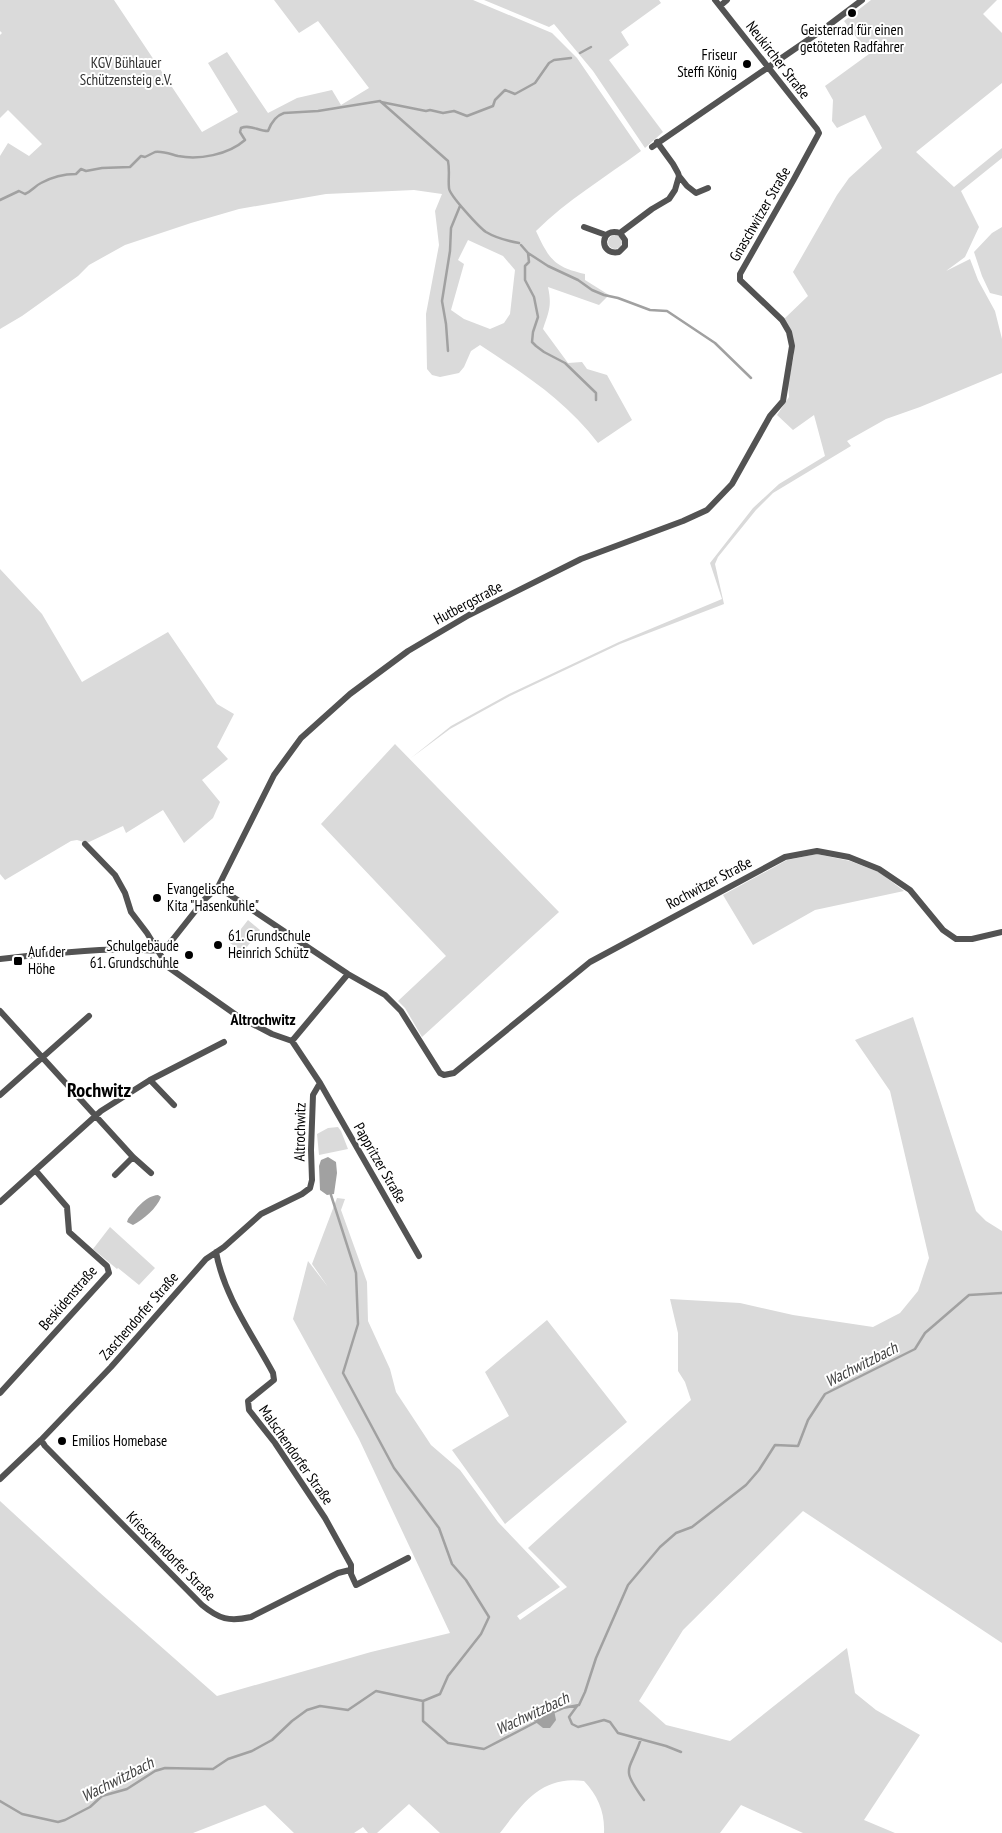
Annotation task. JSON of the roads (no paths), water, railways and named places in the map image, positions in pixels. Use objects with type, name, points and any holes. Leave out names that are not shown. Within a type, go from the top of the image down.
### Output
[{"type":"street","name":"Neukircher Straße","points":[[715,0],[817,129],[819,133],[817,138]]},
{"type":"street","points":[[720,6],[727,0]]},
{"type":"street","points":[[652,147],[821,31],[862,0]]},
{"type":"street","name":"Gnaschwitzer Straße","points":[[782,320],[740,280],[740,274],[817,138]]},
{"type":"street","points":[[657,142],[687,186],[696,193],[708,188]]},
{"type":"street","points":[[620,233],[669,199],[675,190],[679,176]]},
{"type":"street","points":[[584,227],[606,236]]},
{"type":"street","points":[[613,232],[620,233],[625,238],[626,244],[617,253],[610,252],[604,242],[606,236],[613,232]]},
{"type":"street","name":"Hutbergstraße","points":[[158,951],[170,944],[204,900],[218,887],[274,775],[301,738],[350,694],[408,651],[469,615],[581,559],[683,521],[707,510],[732,484],[770,416],[783,401],[792,346],[789,332],[782,320]]},
{"type":"street","points":[[85,844],[115,875],[125,893],[131,912],[148,933],[168,967],[239,1017],[272,1034],[292,1041],[348,974],[218,887]]},
{"type":"street","name":"Rochwitzer Straße","points":[[348,974],[375,988],[394,1003],[407,1020],[440,1073],[444,1075],[454,1073],[590,962],[785,857],[817,851],[849,857],[879,869],[910,890],[943,930],[956,939],[972,939],[1002,932]]},
{"type":"street","points":[[0,960],[48,954],[129,949],[158,951]]},
{"type":"street","points":[[0,1011],[133,1156],[151,1173]]},
{"type":"street","points":[[0,1094],[89,1016]]},
{"type":"street","name":"Altrochwitz","points":[[292,1041],[320,1083],[313,1095],[312,1180],[310,1188]]},
{"type":"street","points":[[0,1202],[96,1115],[150,1080],[224,1042]]},
{"type":"street","points":[[150,1080],[174,1105]]},
{"type":"street","name":"Pappritzer Straße","points":[[320,1083],[419,1256]]},
{"type":"street","points":[[114,1175],[133,1156]]},
{"type":"street","name":"Beskidenstraße","points":[[0,1393],[109,1273],[107,1266],[69,1232],[67,1208],[36,1171]]},
{"type":"street","name":"Zaschendorfer Straße","points":[[0,1479],[41,1440],[110,1367],[206,1259],[261,1214],[302,1194],[310,1188]]},
{"type":"street","name":"Malschendorfer Straße","points":[[216,1252],[220,1271],[228,1291],[273,1373],[274,1380],[271,1384],[248,1401],[248,1410],[274,1443],[325,1518],[351,1565],[350,1570]]},
{"type":"street","name":"Krieschendorfer Straße","points":[[41,1440],[44,1446],[202,1605],[214,1615],[225,1620],[251,1617],[338,1572],[350,1570]]},
{"type":"street","points":[[350,1570],[356,1585],[408,1558]]},
{"type":"waterway","points":[[580,53],[591,47]]},
{"type":"waterway","points":[[381,102],[426,111],[443,113],[454,111],[467,116],[493,106],[495,100],[505,90],[515,94],[535,83],[549,63],[554,60],[571,58]]},
{"type":"waterway","points":[[0,200],[19,191],[25,194],[45,181],[58,176],[76,174],[81,169],[86,171],[102,168],[130,167],[141,156],[145,157],[155,152],[186,157],[204,157],[222,153],[245,140],[240,132],[241,128],[248,127],[268,131],[274,120],[284,113],[318,111],[380,101],[448,161],[450,192],[478,224],[486,232],[494,236],[519,243]]},
{"type":"waterway","points":[[448,351],[442,301],[450,251],[451,228],[460,206]]},
{"type":"waterway","points":[[521,245],[528,253],[548,266],[578,280],[592,290],[650,310],[667,311],[715,343],[751,378]]},
{"type":"waterway","points":[[528,253],[529,262],[525,266],[525,280],[534,297],[538,317],[532,342],[544,352],[565,363],[596,393],[596,400]]},
{"type":"waterway","points":[[331,1195],[356,1273],[358,1324],[343,1373],[394,1468],[439,1528],[452,1564],[466,1580],[489,1617],[481,1634],[448,1676],[440,1694],[423,1701]]},
{"type":"waterway","name":"Wachwitzbach","points":[[554,1712],[579,1705],[596,1658],[628,1585],[660,1547],[676,1533],[692,1527],[746,1485],[759,1470],[775,1445],[798,1446],[808,1420],[825,1394],[915,1349],[925,1333],[969,1295],[1002,1293]]},
{"type":"waterway","name":"Wachwitzbach","points":[[0,1801],[22,1814],[58,1822],[65,1820],[90,1807],[102,1796],[127,1789],[155,1771],[165,1768],[213,1769],[228,1759],[252,1751],[272,1740],[307,1710],[320,1706],[348,1710],[376,1691],[423,1701],[423,1721],[448,1743],[484,1749],[538,1721]]},
{"type":"waterway","points":[[577,1706],[569,1717],[572,1724],[578,1727],[604,1720],[610,1722],[618,1733],[681,1752]]},
{"type":"waterway","points":[[641,1739],[630,1765],[629,1775],[644,1800]]},
{"type":"place","name":"Geisterrad für einen getöteten Radfahrer","points":[[852,13]]},
{"type":"place","name":"Friseur Steffi König","points":[[747,64]]},
{"type":"place","name":"Evangelische Kita \"Hasenkuhle\"","points":[[157,898]]},
{"type":"place","name":"61. Grundschule Heinrich Schütz","points":[[218,945]]},
{"type":"place","name":"Schulgebäude 61. Grundschuhle","points":[[189,955]]},
{"type":"place","name":"Auf der Höhe","points":[[18,961]]},
{"type":"place","name":"Emilios Homebase","points":[[62,1441]]},
{"type":"district","name":"Altrochwitz","points":[[263,1019]]},
{"type":"district","name":"Rochwitz","points":[[99,1090]]},
{"type":"park label","name":"KGV Bühlauer Schützensteig e.V.","points":[[126,72]]}]
